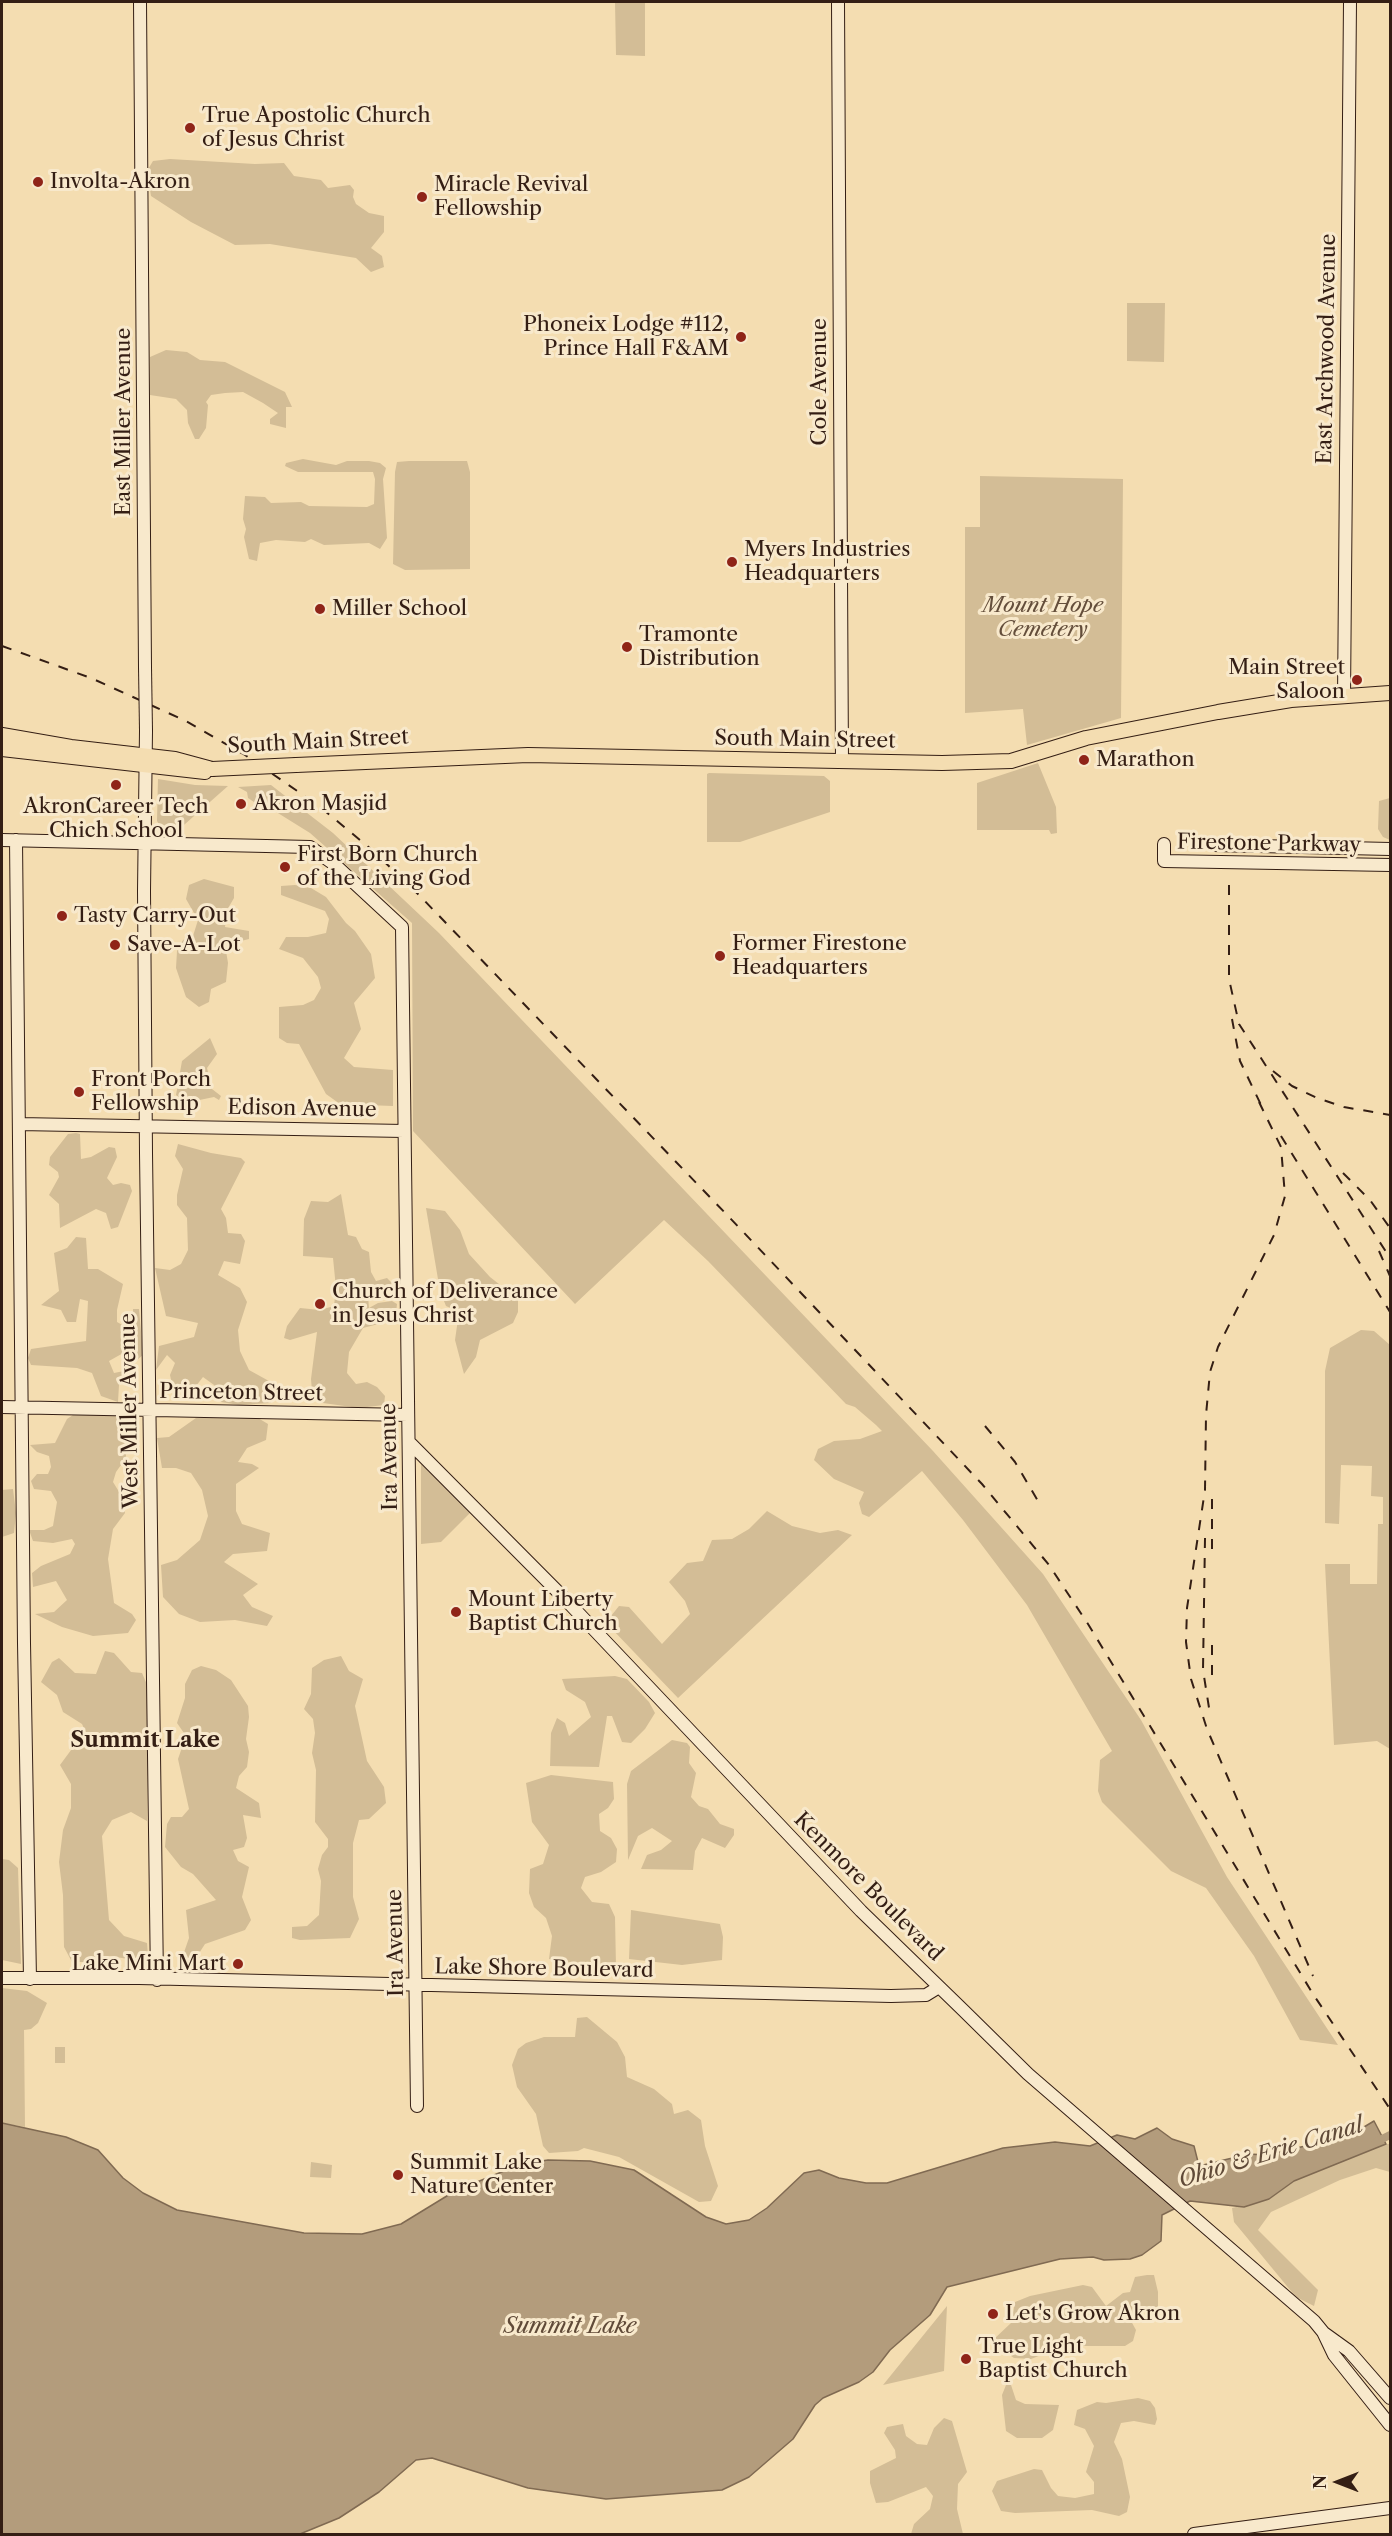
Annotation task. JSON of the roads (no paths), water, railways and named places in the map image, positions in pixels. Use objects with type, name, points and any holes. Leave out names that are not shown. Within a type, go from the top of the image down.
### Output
[{"type":"main road","name":"South Main Street","points":[[2,735],[204,773],[212,769],[528,755],[842,762],[1011,761],[1086,738],[1218,712],[1291,700],[1390,693]]},
{"type":"main road","name":"South Main Street","points":[[2,749],[146,761]]},
{"type":"street","name":"East Miller Avenue","points":[[140,2],[146,731],[144,842]]},
{"type":"street","name":"Cole Avenue","points":[[838,2],[842,762]]},
{"type":"street","name":"East Archwood Avenue","points":[[1344,697],[1350,2]]},
{"type":"street","points":[[2,840],[144,842]]},
{"type":"street","points":[[16,840],[30,1979]]},
{"type":"street","name":"Ira Avenue","points":[[144,842],[314,848],[402,927],[417,2106]]},
{"type":"street","name":"West Miller Avenue","points":[[144,842],[157,1980]]},
{"type":"street","name":"Firestone Parkway","points":[[1164,844],[1164,861],[1390,865]]},
{"type":"street","name":"Firestone Parkway","points":[[1214,845],[1390,849]]},
{"type":"street","name":"Edison Avenue","points":[[19,1124],[404,1131]]},
{"type":"street","name":"Princeton Street","points":[[2,1407],[408,1415]]},
{"type":"street","name":"Kenmore Boulevard","points":[[410,1443],[566,1600],[861,1911],[1028,2074],[1296,2304],[1323,2332],[1349,2351],[1390,2398]]},
{"type":"street","name":"Lake Shore Boulevard","points":[[2,1978],[891,1996],[926,1995],[939,1987]]},
{"type":"street","name":"Kenmore Boulevard","points":[[1323,2332],[1334,2355],[1390,2425]]},
{"type":"street","points":[[1194,2535],[1390,2508]]},
{"type":"water","name":"Summit Lake","points":[[1374,2121],[1386,2144],[1294,2181],[1269,2199],[1244,2207],[1190,2201],[1162,2215],[1161,2241],[1142,2255],[1130,2259],[1104,2260],[1093,2257],[1060,2259],[947,2287],[930,2315],[890,2350],[873,2372],[859,2382],[823,2398],[815,2405],[793,2439],[749,2477],[722,2490],[606,2499],[528,2488],[432,2458],[416,2460],[379,2492],[339,2518],[300,2534],[2,2534],[2,2123],[66,2137],[98,2150],[123,2178],[143,2193],[177,2210],[304,2233],[362,2234],[401,2224],[455,2191],[521,2164],[548,2160],[590,2161],[634,2170],[706,2217],[726,2224],[749,2220],[767,2208],[804,2173],[819,2170],[839,2178],[866,2183],[887,2183],[1003,2148],[1055,2142],[1090,2146],[1117,2135],[1135,2139],[1157,2128],[1172,2139],[1194,2146],[1199,2166],[1249,2154],[1266,2155],[1349,2136]]},
{"type":"waterway","name":"Ohio & Erie Canal","points":[[1376,2142],[1390,2135]]},
{"type":"railway","points":[[2,646],[91,678],[186,721],[245,755],[319,806],[372,850],[419,895],[730,1218],[982,1484],[1049,1565],[1088,1624],[1313,1994],[1390,2109]]},
{"type":"railway","points":[[1229,885],[1229,979],[1239,1024],[1390,1258]]},
{"type":"railway","points":[[1232,1019],[1240,1061],[1263,1109]]},
{"type":"railway","points":[[1273,1071],[1292,1086],[1317,1098],[1344,1107],[1390,1115]]},
{"type":"railway","points":[[1259,1102],[1281,1147],[1285,1196],[1274,1235],[1218,1347],[1210,1372],[1206,1415],[1205,1490],[1187,1608],[1186,1642],[1191,1679],[1207,1729],[1313,1976]]},
{"type":"railway","points":[[1281,1136],[1390,1312]]},
{"type":"railway","points":[[1343,1173],[1370,1200],[1390,1228]]},
{"type":"railway","points":[[1379,1251],[1390,1276]]},
{"type":"railway","points":[[985,1426],[1015,1462],[1041,1506]]},
{"type":"railway","points":[[1212,1492],[1212,1549]]},
{"type":"railway","points":[[1205,1538],[1203,1670],[1210,1714]]},
{"type":"railway","points":[[1212,1645],[1212,1684]]},
{"type":"place","name":"True Apostolic Church of Jesus Christ","points":[[190,128]]},
{"type":"place","name":"Involta-Akron","points":[[38,182]]},
{"type":"place","name":"Miracle Revival Fellowship","points":[[422,197]]},
{"type":"place","name":"Phoneix Lodge #112, Prince Hall F&AM","points":[[741,337]]},
{"type":"place","name":"Myers Industries Headquarters","points":[[732,562]]},
{"type":"place","name":"Miller School","points":[[320,609]]},
{"type":"place","name":"Tramonte Distribution","points":[[627,647]]},
{"type":"place","name":"Main Street Saloon","points":[[1357,680]]},
{"type":"place","name":"Marathon","points":[[1084,760]]},
{"type":"place","name":"AkronCareer Tech Chich School","points":[[116,785]]},
{"type":"place","name":"Akron Masjid","points":[[241,804]]},
{"type":"place","name":"First Born Church of the Living God","points":[[285,867]]},
{"type":"place","name":"Tasty Carry-Out","points":[[62,916]]},
{"type":"place","name":"Save-A-Lot","points":[[115,945]]},
{"type":"place","name":"Former Firestone Headquarters","points":[[720,956]]},
{"type":"place","name":"Front Porch Fellowship","points":[[79,1092]]},
{"type":"place","name":"Church of Deliverance in Jesus Christ","points":[[320,1304]]},
{"type":"place","name":"Mount Liberty Baptist Church","points":[[456,1612]]},
{"type":"place","name":"Lake Mini Mart","points":[[238,1964]]},
{"type":"place","name":"Summit Lake Nature Center","points":[[398,2175]]},
{"type":"place","name":"Let's Grow Akron","points":[[993,2314]]},
{"type":"place","name":"True Light Baptist Church","points":[[966,2359]]},
{"type":"district","name":"Summit Lake","points":[[145,1741]]},
{"type":"park label","name":"Mount Hope Cemetery","points":[[1043,618]]}]
